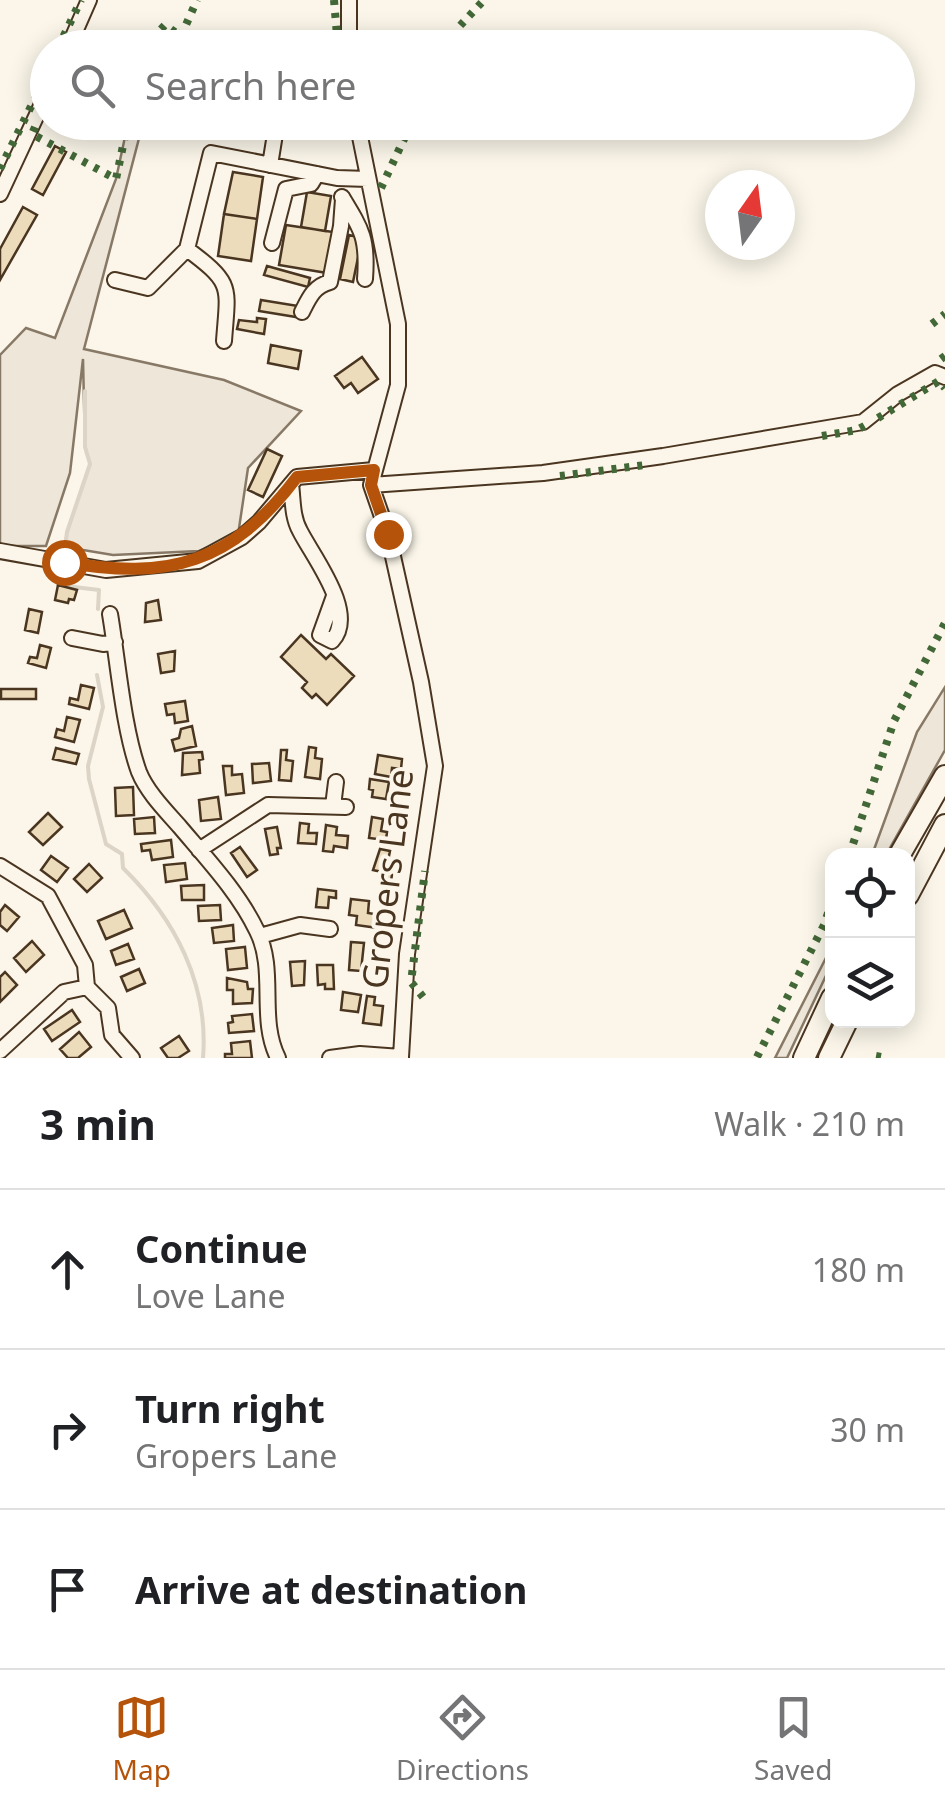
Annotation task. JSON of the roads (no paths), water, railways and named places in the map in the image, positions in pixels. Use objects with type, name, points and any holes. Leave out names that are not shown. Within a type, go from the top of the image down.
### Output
[{"type":"highway","points":[[904,848],[945,776]]},
{"type":"highway","points":[[915,882],[945,825]]},
{"type":"highway","points":[[804,1058],[825,1013]]},
{"type":"highway","points":[[830,1058],[843,1028]]},
{"type":"street","points":[[76,30],[90,0]]},
{"type":"street","points":[[349,0],[349,30]]},
{"type":"street","points":[[0,194],[30,130]]},
{"type":"street","points":[[270,164],[274,140]]},
{"type":"street","points":[[360,140],[398,324],[398,386],[383,450],[372,477]]},
{"type":"street","points":[[115,280],[148,288],[187,249],[211,153],[337,178],[368,180]]},
{"type":"street","points":[[272,243],[286,190],[311,184],[317,174]]},
{"type":"street","points":[[302,312],[320,284],[330,282],[342,226],[343,199],[337,178]]},
{"type":"street","points":[[343,199],[359,220],[368,246],[365,279]]},
{"type":"street","points":[[187,249],[212,268],[228,289],[224,341]]},
{"type":"street","points":[[0,551],[106,570],[198,561],[242,537],[297,477],[543,472],[663,456],[863,422],[898,394],[935,374],[945,377]]},
{"type":"street","name":"Gropers Lane","points":[[372,477],[421,682],[434,766],[407,954],[401,1058]]},
{"type":"street","points":[[292,484],[299,530],[334,596]]},
{"type":"street","points":[[110,614],[140,774],[248,913],[260,936],[268,974],[267,1018],[278,1058]]},
{"type":"street","points":[[72,638],[102,644],[115,642]]},
{"type":"street","points":[[199,850],[268,805],[339,806],[336,782]]},
{"type":"street","points":[[0,866],[48,896],[85,965],[88,987],[108,1008],[112,1035],[132,1058]]},
{"type":"street","points":[[260,936],[300,925],[323,928],[315,946]]},
{"type":"street","points":[[0,1050],[64,992],[88,987]]},
{"type":"street","points":[[330,1058],[360,1054],[401,1058],[405,1015]]},
{"type":"waterway","points":[[65,547],[90,464],[85,447],[85,391]]},
{"type":"waterway","points":[[58,585],[99,590],[98,609]]},
{"type":"waterway","points":[[97,675],[103,707],[88,766],[106,844],[122,854],[123,868],[158,909],[185,954],[200,1004],[203,1058]]}]
